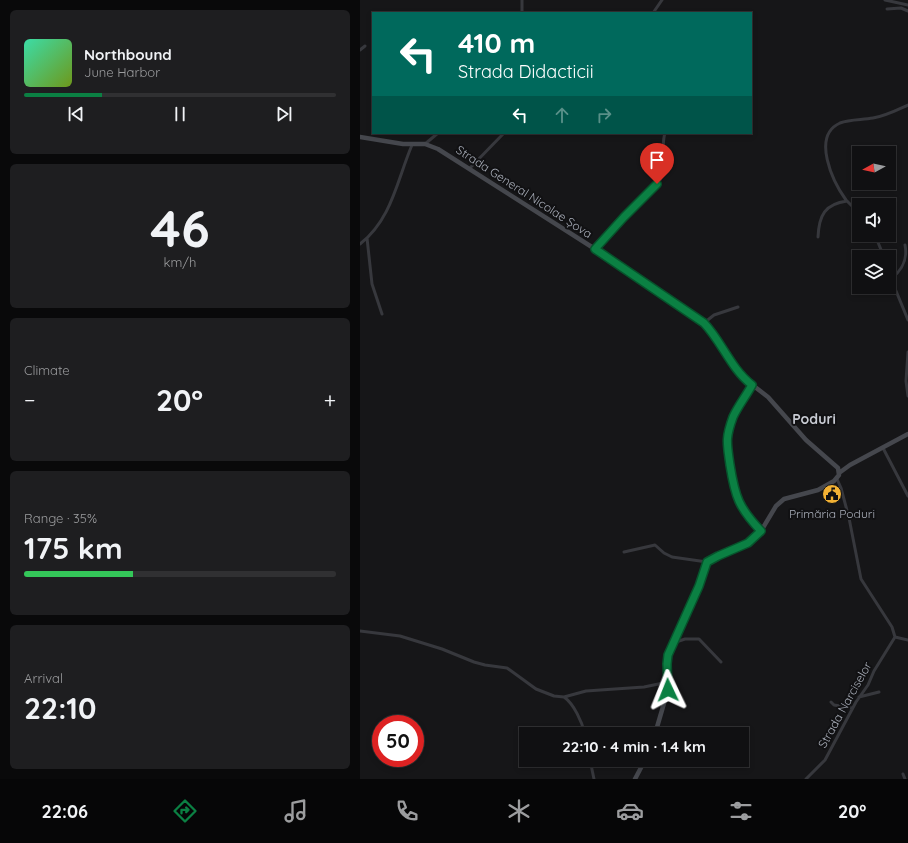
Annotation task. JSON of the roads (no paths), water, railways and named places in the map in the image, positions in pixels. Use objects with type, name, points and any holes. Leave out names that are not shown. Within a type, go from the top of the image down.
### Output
[{"type":"main road","name":"Strada General Nicolae Șova","points":[[360,137],[412,145],[425,144],[438,149],[595,249],[704,323],[740,375],[768,397],[806,440],[836,466],[839,473]]},
{"type":"main road","points":[[658,727],[667,697],[667,660],[673,643],[699,586],[707,562],[748,543],[761,531],[776,506],[784,499],[818,490],[837,479],[839,473],[850,465],[908,434]]},
{"type":"main road","points":[[635,779],[641,767]]},
{"type":"street","points":[[522,0],[522,12]]},
{"type":"street","points":[[654,12],[662,0]]},
{"type":"street","points":[[885,0],[908,5]]},
{"type":"street","points":[[887,9],[901,8],[908,10]]},
{"type":"street","points":[[360,50],[365,46]]},
{"type":"street","points":[[852,206],[847,201],[838,186],[828,162],[825,145],[828,134],[840,123],[878,117],[908,105]]},
{"type":"street","points":[[425,144],[437,134]]},
{"type":"street","points":[[469,169],[503,134]]},
{"type":"street","points":[[595,249],[660,180],[664,173],[663,140],[665,134]]},
{"type":"street","points":[[360,244],[376,229],[392,199],[412,145]]},
{"type":"street","points":[[818,237],[820,223],[828,207],[836,203],[847,201]]},
{"type":"street","points":[[367,238],[372,284],[382,314]]},
{"type":"street","points":[[896,275],[900,272],[905,263],[905,245]]},
{"type":"street","points":[[896,290],[908,318]]},
{"type":"street","points":[[704,323],[714,315],[738,308]]},
{"type":"street","points":[[908,352],[906,381],[908,396]]},
{"type":"street","points":[[752,385],[734,416],[728,433],[727,447],[736,497],[745,513],[761,531]]},
{"type":"street","points":[[883,448],[908,496]]},
{"type":"street","points":[[837,479],[849,518],[861,579],[892,627],[895,637],[908,640]]},
{"type":"street","points":[[624,552],[655,545],[672,557],[707,562]]},
{"type":"street","points":[[360,631],[400,636],[442,649],[474,662],[507,668],[545,694],[564,697],[586,691],[644,687],[668,682]]},
{"type":"street","name":"Strada Narciselor","points":[[806,779],[825,760],[852,708],[868,685],[874,671],[895,637]]},
{"type":"street","points":[[673,643],[686,639],[699,640],[721,662]]},
{"type":"street","points":[[859,696],[879,692]]},
{"type":"street","points":[[564,697],[577,715],[582,727]]},
{"type":"street","points":[[831,702],[834,705],[852,708]]},
{"type":"street","points":[[591,767],[594,779]]},
{"type":"street","points":[[903,774],[905,779]]},
{"type":"place","name":"Primăria Poduri","points":[[832,494]]},
{"type":"district","name":"Poduri","points":[[814,419]]}]
